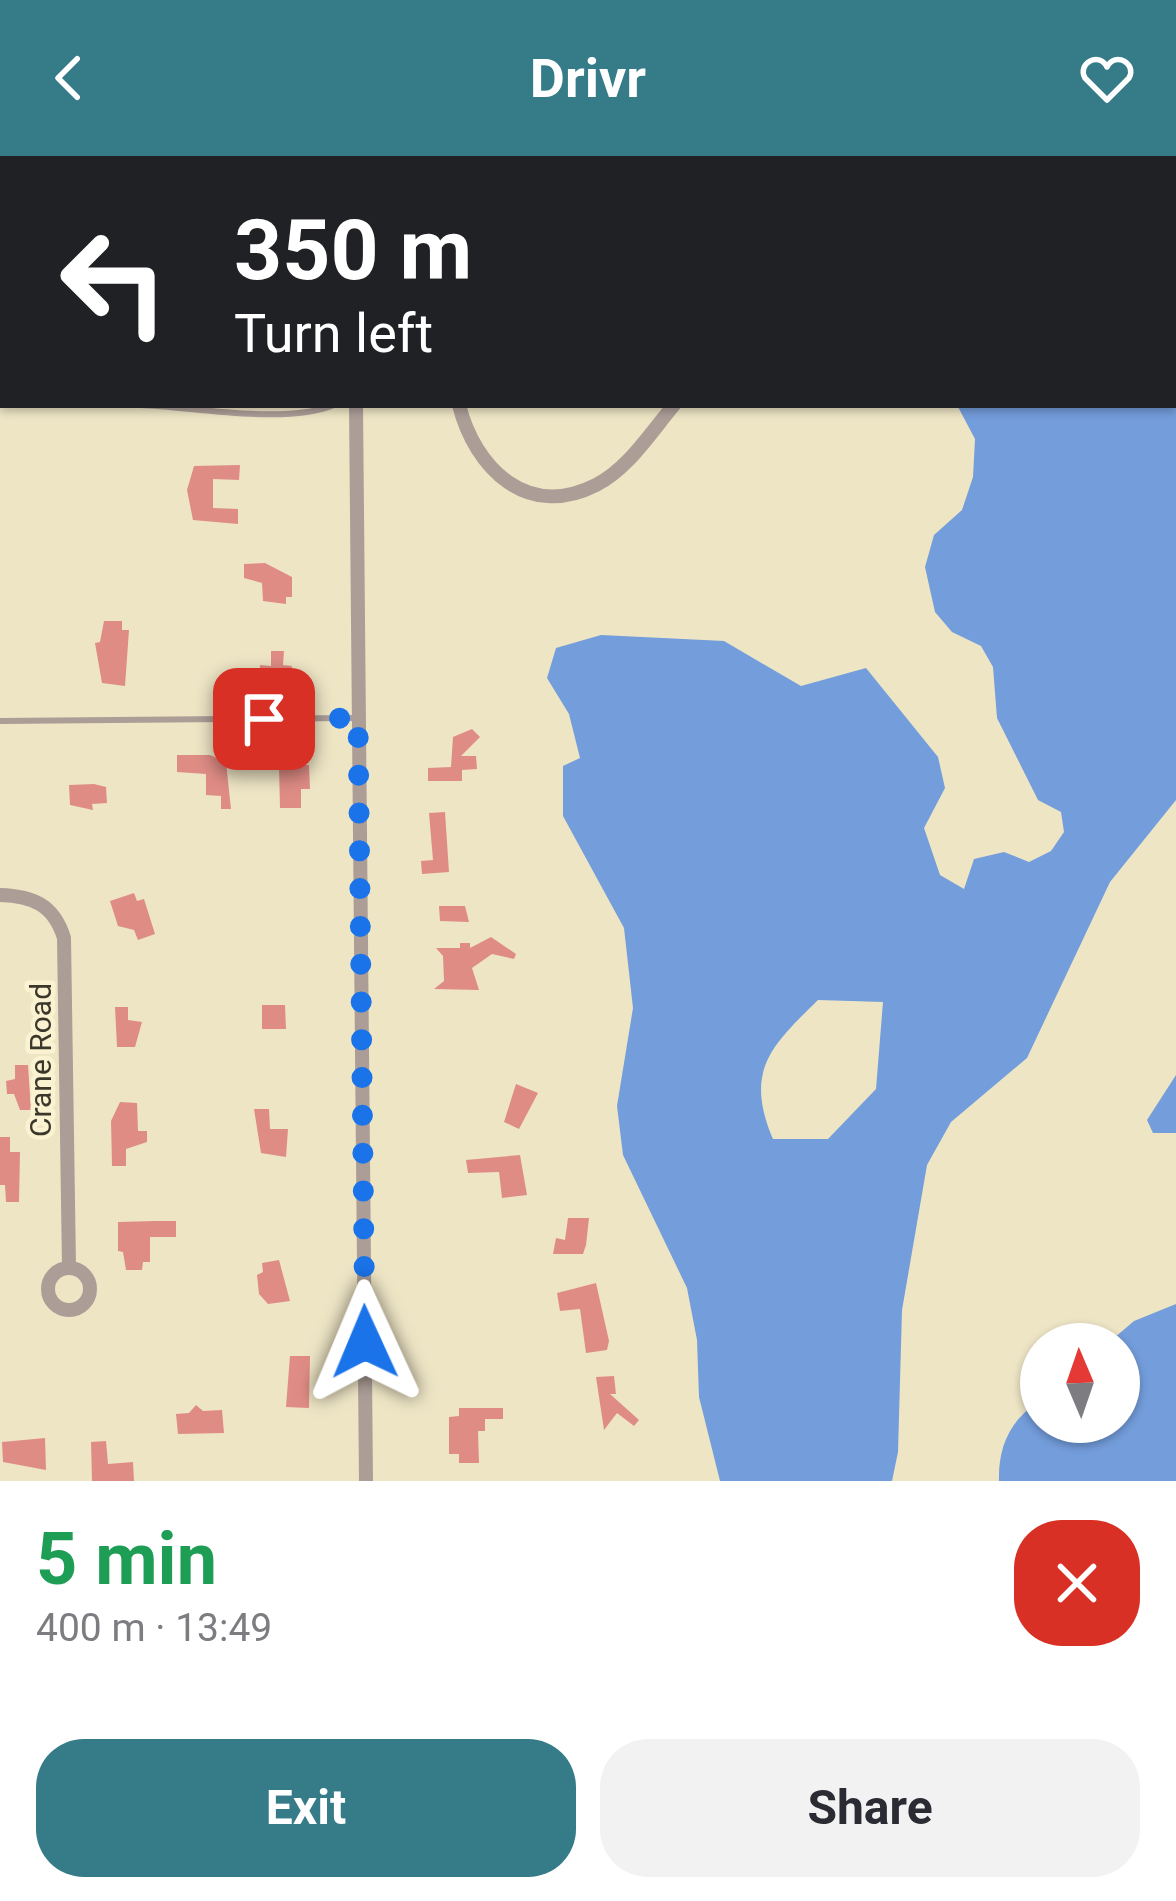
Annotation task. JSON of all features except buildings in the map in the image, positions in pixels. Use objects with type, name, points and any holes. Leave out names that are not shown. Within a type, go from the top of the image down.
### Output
[{"type":"street","points":[[356,408],[366,1481]]},
{"type":"street","points":[[460,408],[482,462],[497,479],[525,490],[561,494],[595,486],[620,468],[671,408]]},
{"type":"street","name":"Crane Road","points":[[0,896],[40,902],[60,923],[64,938],[69,1267]]},
{"type":"lane","points":[[202,408],[283,412],[327,408]]},
{"type":"lane","points":[[0,721],[358,718]]},
{"type":"water","points":[[959,408],[1176,408],[1176,800],[1110,882],[1027,1058],[951,1122],[927,1165],[902,1310],[898,1452],[892,1481],[720,1481],[699,1397],[697,1340],[687,1288],[623,1155],[617,1106],[633,1008],[624,928],[563,816],[563,766],[580,758],[569,714],[547,678],[556,648],[601,635],[724,641],[801,686],[866,668],[938,757],[945,788],[924,828],[940,875],[964,889],[974,859],[1004,852],[1029,862],[1051,851],[1064,832],[1061,812],[1038,800],[997,718],[993,667],[981,646],[952,632],[935,612],[925,567],[934,535],[962,510],[973,477],[975,439]],"holes":[[[818,1000],[883,1002],[876,1089],[828,1139],[773,1139],[761,1095],[762,1077],[775,1046]]]},
{"type":"water","points":[[1176,1075],[1176,1133],[1153,1133],[1147,1120]]},
{"type":"water","points":[[1176,1304],[1176,1481],[999,1481],[1008,1435],[1020,1417],[1020,1443],[1140,1443],[1140,1323],[1134,1321]]},
{"type":"route","points":[[264,719],[358,718],[365,1342]]}]
